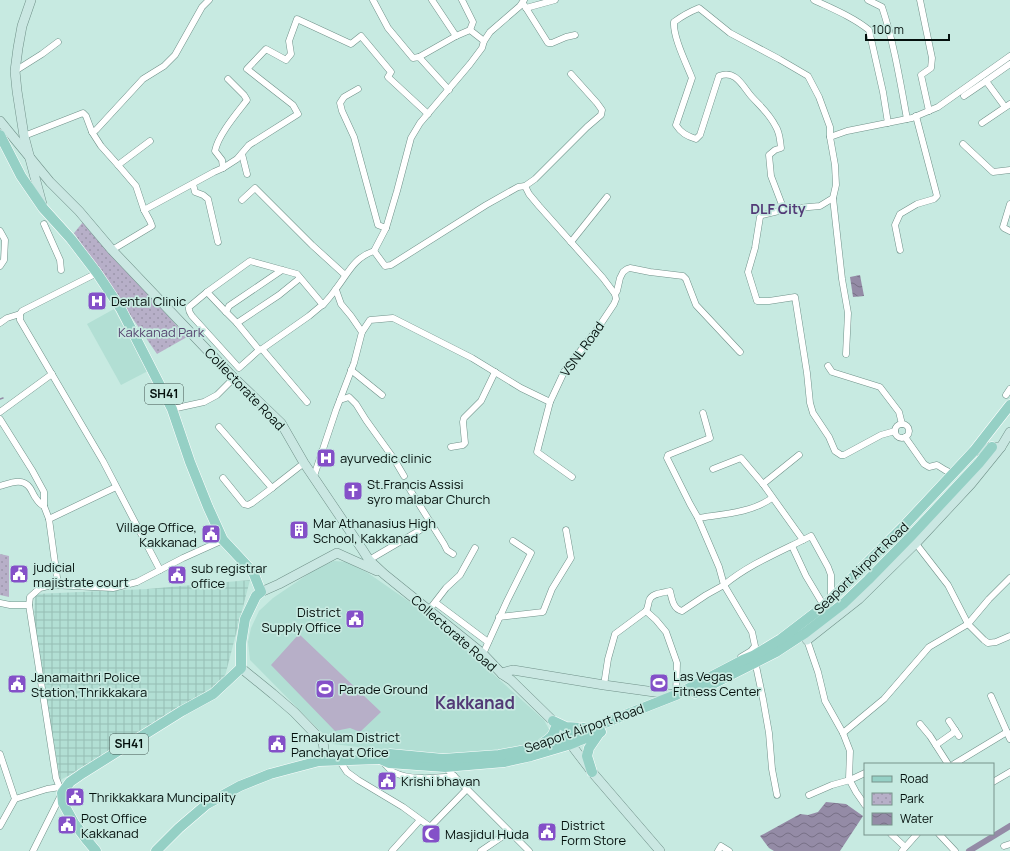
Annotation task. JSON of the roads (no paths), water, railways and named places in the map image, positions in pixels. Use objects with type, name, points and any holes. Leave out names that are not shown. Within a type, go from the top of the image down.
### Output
[{"type":"main road","name":"SH41","points":[[0,136],[22,176],[43,208],[45,224],[71,239],[97,273],[121,309],[172,409],[190,462],[223,540],[253,572],[261,592]]},
{"type":"main road","name":"Seaport Airport Road","points":[[380,759],[389,763],[445,767],[504,762],[531,756],[566,741],[686,697],[754,659],[828,603],[903,528],[974,452],[1010,405]]},
{"type":"main road","name":"Seaport Airport Road","points":[[596,730],[676,695],[730,667],[776,652],[806,636],[913,540],[979,463],[996,447]]},
{"type":"main road","points":[[241,668],[241,644],[246,619],[256,596],[261,592]]},
{"type":"main road","name":"SH41","points":[[61,790],[83,773],[182,711],[213,694],[241,668]]},
{"type":"main road","points":[[536,748],[551,738],[554,725],[596,730],[587,756],[592,772]]},
{"type":"main road","name":"Seaport Airport Road","points":[[156,851],[179,828],[207,804],[240,786],[264,776],[319,761],[380,759],[390,754],[443,759],[500,755],[566,741]]},
{"type":"main road","points":[[61,790],[63,803],[74,823],[96,851]]},
{"type":"street","points":[[31,0],[22,26],[19,41],[16,71],[17,91],[24,136],[43,208]]},
{"type":"street","points":[[92,132],[96,130],[143,80],[164,66],[175,55],[202,3],[209,0]]},
{"type":"street","points":[[373,0],[388,28],[413,58],[418,57],[470,30],[473,22],[462,0]]},
{"type":"street","points":[[432,0],[456,36]]},
{"type":"street","points":[[515,0],[522,3],[526,8],[548,43],[575,35]]},
{"type":"street","points":[[526,8],[555,0]]},
{"type":"street","points":[[814,0],[862,24],[869,30],[883,92],[888,123]]},
{"type":"street","points":[[868,0],[882,3],[908,119]]},
{"type":"street","points":[[920,0],[932,58],[931,68],[921,75],[929,110]]},
{"type":"street","points":[[323,305],[297,274],[250,261],[207,292],[188,308],[189,312],[202,328],[239,368],[323,305],[336,290],[350,268],[366,254],[374,251],[386,228],[410,138],[420,123],[474,59],[482,48],[484,41],[490,32],[522,3]]},
{"type":"street","points":[[784,210],[771,176],[769,155],[775,150],[781,148],[777,128],[769,114],[752,97],[741,82],[732,76],[724,74],[719,76],[700,135],[696,139],[681,132],[676,125],[692,78],[674,28],[674,22],[682,15],[699,8],[730,33],[808,76],[819,97],[830,127],[830,137],[835,165],[836,185],[833,198],[836,235],[848,314],[846,354]]},
{"type":"street","points":[[144,210],[223,168],[237,159],[249,145],[298,114],[293,105],[247,69],[266,49],[286,60],[291,54],[288,41],[297,19],[351,44],[361,36],[391,72],[388,76],[428,114]]},
{"type":"street","points":[[470,30],[484,41]]},
{"type":"street","points":[[16,71],[58,42]]},
{"type":"street","points":[[830,137],[847,131],[908,119],[938,107],[1010,56]]},
{"type":"street","points":[[418,57],[449,90]]},
{"type":"street","points":[[964,96],[1010,64]]},
{"type":"street","points":[[374,251],[385,266],[391,265],[486,205],[518,187],[525,186],[535,179],[601,115],[602,110],[598,103],[571,74]]},
{"type":"street","points":[[223,168],[222,160],[215,151],[216,145],[230,122],[247,100],[228,79]]},
{"type":"street","points":[[982,123],[1008,106],[986,81]]},
{"type":"street","points":[[358,89],[344,97],[340,102],[342,111],[354,137],[378,225],[386,228]]},
{"type":"street","points":[[24,136],[84,113],[92,132],[101,146],[136,186],[144,210],[152,226],[112,250]]},
{"type":"street","points":[[900,250],[895,225],[900,214],[917,204],[934,200],[937,196],[916,116]]},
{"type":"street","name":"Collectorate Road","points":[[0,121],[50,182],[79,211],[112,250],[234,378],[282,423],[304,463],[369,560],[384,574],[432,606],[504,674],[509,683],[554,725],[566,741]]},
{"type":"street","points":[[118,165],[150,141]]},
{"type":"street","points":[[963,144],[993,172],[1010,170]]},
{"type":"street","points":[[242,154],[247,174]]},
{"type":"street","points":[[193,184],[195,192],[203,194],[208,199],[218,242]]},
{"type":"street","points":[[525,186],[529,194],[603,278],[615,294]]},
{"type":"street","points":[[242,200],[255,188],[312,245],[345,275]]},
{"type":"street","points":[[571,242],[607,198]]},
{"type":"street","points":[[833,198],[820,206],[784,210],[760,216],[755,248],[748,272],[757,301],[769,301],[795,296],[810,403],[813,413],[829,437],[832,446],[837,453],[844,455],[881,435],[895,431],[898,425],[902,424]]},
{"type":"street","points":[[1010,204],[1003,226],[1010,231]]},
{"type":"street","points":[[45,224],[60,260],[61,270]]},
{"type":"street","points":[[0,231],[5,240],[4,260],[0,266]]},
{"type":"street","name":"VSNL Road","points":[[572,478],[537,452],[550,402],[564,372],[598,328],[614,304],[616,299],[615,294],[620,278],[623,272],[627,269],[630,268],[684,276],[696,305],[740,352]]},
{"type":"street","points":[[226,312],[230,306],[282,270]]},
{"type":"street","points":[[0,323],[7,318],[20,314],[27,308],[97,273]]},
{"type":"street","points":[[237,323],[280,295],[300,278]]},
{"type":"street","points":[[336,290],[341,304],[362,332]]},
{"type":"street","points":[[207,292],[237,323],[307,402]]},
{"type":"street","points":[[20,314],[22,324],[103,461],[160,570]]},
{"type":"street","points":[[314,476],[351,370],[362,332],[370,320],[393,318],[472,358],[521,388],[550,402]]},
{"type":"street","points":[[828,366],[832,372],[880,387],[899,412],[902,424],[908,428],[908,435],[905,437]]},
{"type":"street","points":[[351,370],[382,395]]},
{"type":"street","points":[[451,447],[463,445],[465,443],[464,418],[481,401],[495,372]]},
{"type":"street","points":[[0,412],[52,374]]},
{"type":"street","points":[[172,409],[204,402],[217,395],[234,378]]},
{"type":"street","points":[[1006,395],[1010,389]]},
{"type":"street","points":[[340,400],[349,397],[356,404],[404,476]]},
{"type":"street","points":[[703,413],[710,438],[666,457],[698,518],[719,568],[724,585],[752,632],[755,646],[751,651],[736,660],[730,667]]},
{"type":"street","points":[[0,419],[44,492],[44,506],[49,519],[58,585]]},
{"type":"street","points":[[219,426],[272,488]]},
{"type":"street","points":[[895,431],[898,437],[905,437]]},
{"type":"street","points":[[974,452],[996,447],[1010,432]]},
{"type":"street","points":[[905,437],[924,464],[929,466],[937,464],[953,474]]},
{"type":"street","points":[[763,484],[799,455]]},
{"type":"street","points":[[713,469],[741,458],[763,484],[803,540]]},
{"type":"street","points":[[223,478],[244,504],[248,505],[304,463]]},
{"type":"street","points":[[0,486],[18,481],[25,483],[30,487],[40,504],[44,506]]},
{"type":"street","points":[[407,485],[448,550],[453,554]]},
{"type":"street","points":[[49,519],[116,487]]},
{"type":"street","points":[[698,518],[747,510],[765,503],[772,498]]},
{"type":"street","points":[[369,560],[432,523]]},
{"type":"street","points":[[903,528],[948,585],[968,624],[988,643],[996,642],[1010,636]]},
{"type":"street","points":[[499,618],[543,612],[552,589],[571,558],[566,530]]},
{"type":"street","points":[[604,685],[608,659],[616,634],[646,611],[651,597],[656,594],[670,591],[675,607],[677,610],[682,611],[758,563],[811,536],[828,567],[830,575],[828,603]]},
{"type":"street","points":[[33,851],[61,790],[56,778],[29,605],[30,597],[40,588],[52,585],[113,588],[137,582],[183,558],[223,540]]},
{"type":"street","points":[[483,654],[530,553],[513,541]]},
{"type":"street","points":[[792,546],[806,576],[828,603]]},
{"type":"street","points":[[475,548],[460,575],[446,588],[432,606],[488,642]]},
{"type":"street","points":[[261,592],[338,553],[384,574]]},
{"type":"street","points":[[844,733],[884,699],[929,647],[968,624],[989,599],[1010,578]]},
{"type":"street","points":[[0,603],[10,606],[29,605]]},
{"type":"street","points":[[504,674],[513,670],[676,695],[677,663],[666,632],[646,611]]},
{"type":"street","points":[[806,636],[818,672],[825,701],[844,733],[850,751],[850,780],[864,804]]},
{"type":"street","points":[[754,659],[765,706],[772,769],[777,795]]},
{"type":"street","points":[[241,668],[294,712],[323,742],[324,749],[319,761]]},
{"type":"street","points":[[990,696],[1010,739]]},
{"type":"street","points":[[949,721],[959,736]]},
{"type":"street","points":[[920,724],[930,736],[947,763]]},
{"type":"street","points":[[936,745],[955,730]]},
{"type":"street","points":[[956,763],[1007,732]]},
{"type":"street","points":[[566,741],[660,851]]},
{"type":"street","points":[[0,754],[15,799]]},
{"type":"street","points":[[380,759],[392,771],[402,775],[420,778],[454,776]]},
{"type":"street","points":[[339,760],[347,772],[403,807],[429,826],[432,825],[468,789]]},
{"type":"street","points":[[445,767],[529,851]]},
{"type":"street","points":[[994,781],[1010,772]]},
{"type":"street","points":[[809,795],[864,773]]},
{"type":"street","points":[[1,824],[15,799],[47,789],[61,790]]},
{"type":"street","points":[[392,851],[420,820]]},
{"type":"street","points":[[481,851],[510,832]]},
{"type":"street","points":[[892,835],[904,849],[916,835]]},
{"type":"street","points":[[939,835],[955,851]]},
{"type":"street","points":[[718,851],[721,846],[729,851]]},
{"type":"water","points":[[860,275],[864,296],[853,297],[850,277]]},
{"type":"water","points":[[826,802],[846,804],[863,816],[840,851],[774,851],[769,848],[760,836],[800,814],[808,815],[818,812]]},
{"type":"waterway","points":[[969,851],[1010,826]]},
{"type":"place","name":"Dental Clinic","points":[[97,301]]},
{"type":"place","name":"ayurvedic clinic","points":[[326,458]]},
{"type":"place","name":"St.Francis Assisi syro malabar Church","points":[[353,491]]},
{"type":"place","name":"Mar Athanasius High School, Kakkanad","points":[[299,530]]},
{"type":"place","name":"Village Office, Kakkanad","points":[[211,534]]},
{"type":"place","name":"judicial majistrate court","points":[[19,574]]},
{"type":"place","name":"sub registrar office","points":[[177,575]]},
{"type":"place","name":"District Supply Office","points":[[355,619]]},
{"type":"place","name":"Las Vegas Fitness Center","points":[[659,683]]},
{"type":"place","name":"Janamaithri Police Station,Thrikkakara","points":[[17,684]]},
{"type":"place","name":"Parade Ground","points":[[325,689]]},
{"type":"place","name":"Ernakulam District Panchayat Ofice","points":[[277,744]]},
{"type":"place","name":"Krishi bhavan","points":[[387,781]]},
{"type":"place","name":"Thrikkakkara Muncipality","points":[[75,797]]},
{"type":"place","name":"Post Office Kakkanad","points":[[67,825]]},
{"type":"place","name":"District Form Store","points":[[547,832]]},
{"type":"place","name":"Masjidul Huda","points":[[431,834]]},
{"type":"district","name":"DLF City","points":[[778,209]]},
{"type":"district","name":"Kakkanad","points":[[475,703]]},
{"type":"park label","name":"Kakkanad Park","points":[[161,332]]}]
